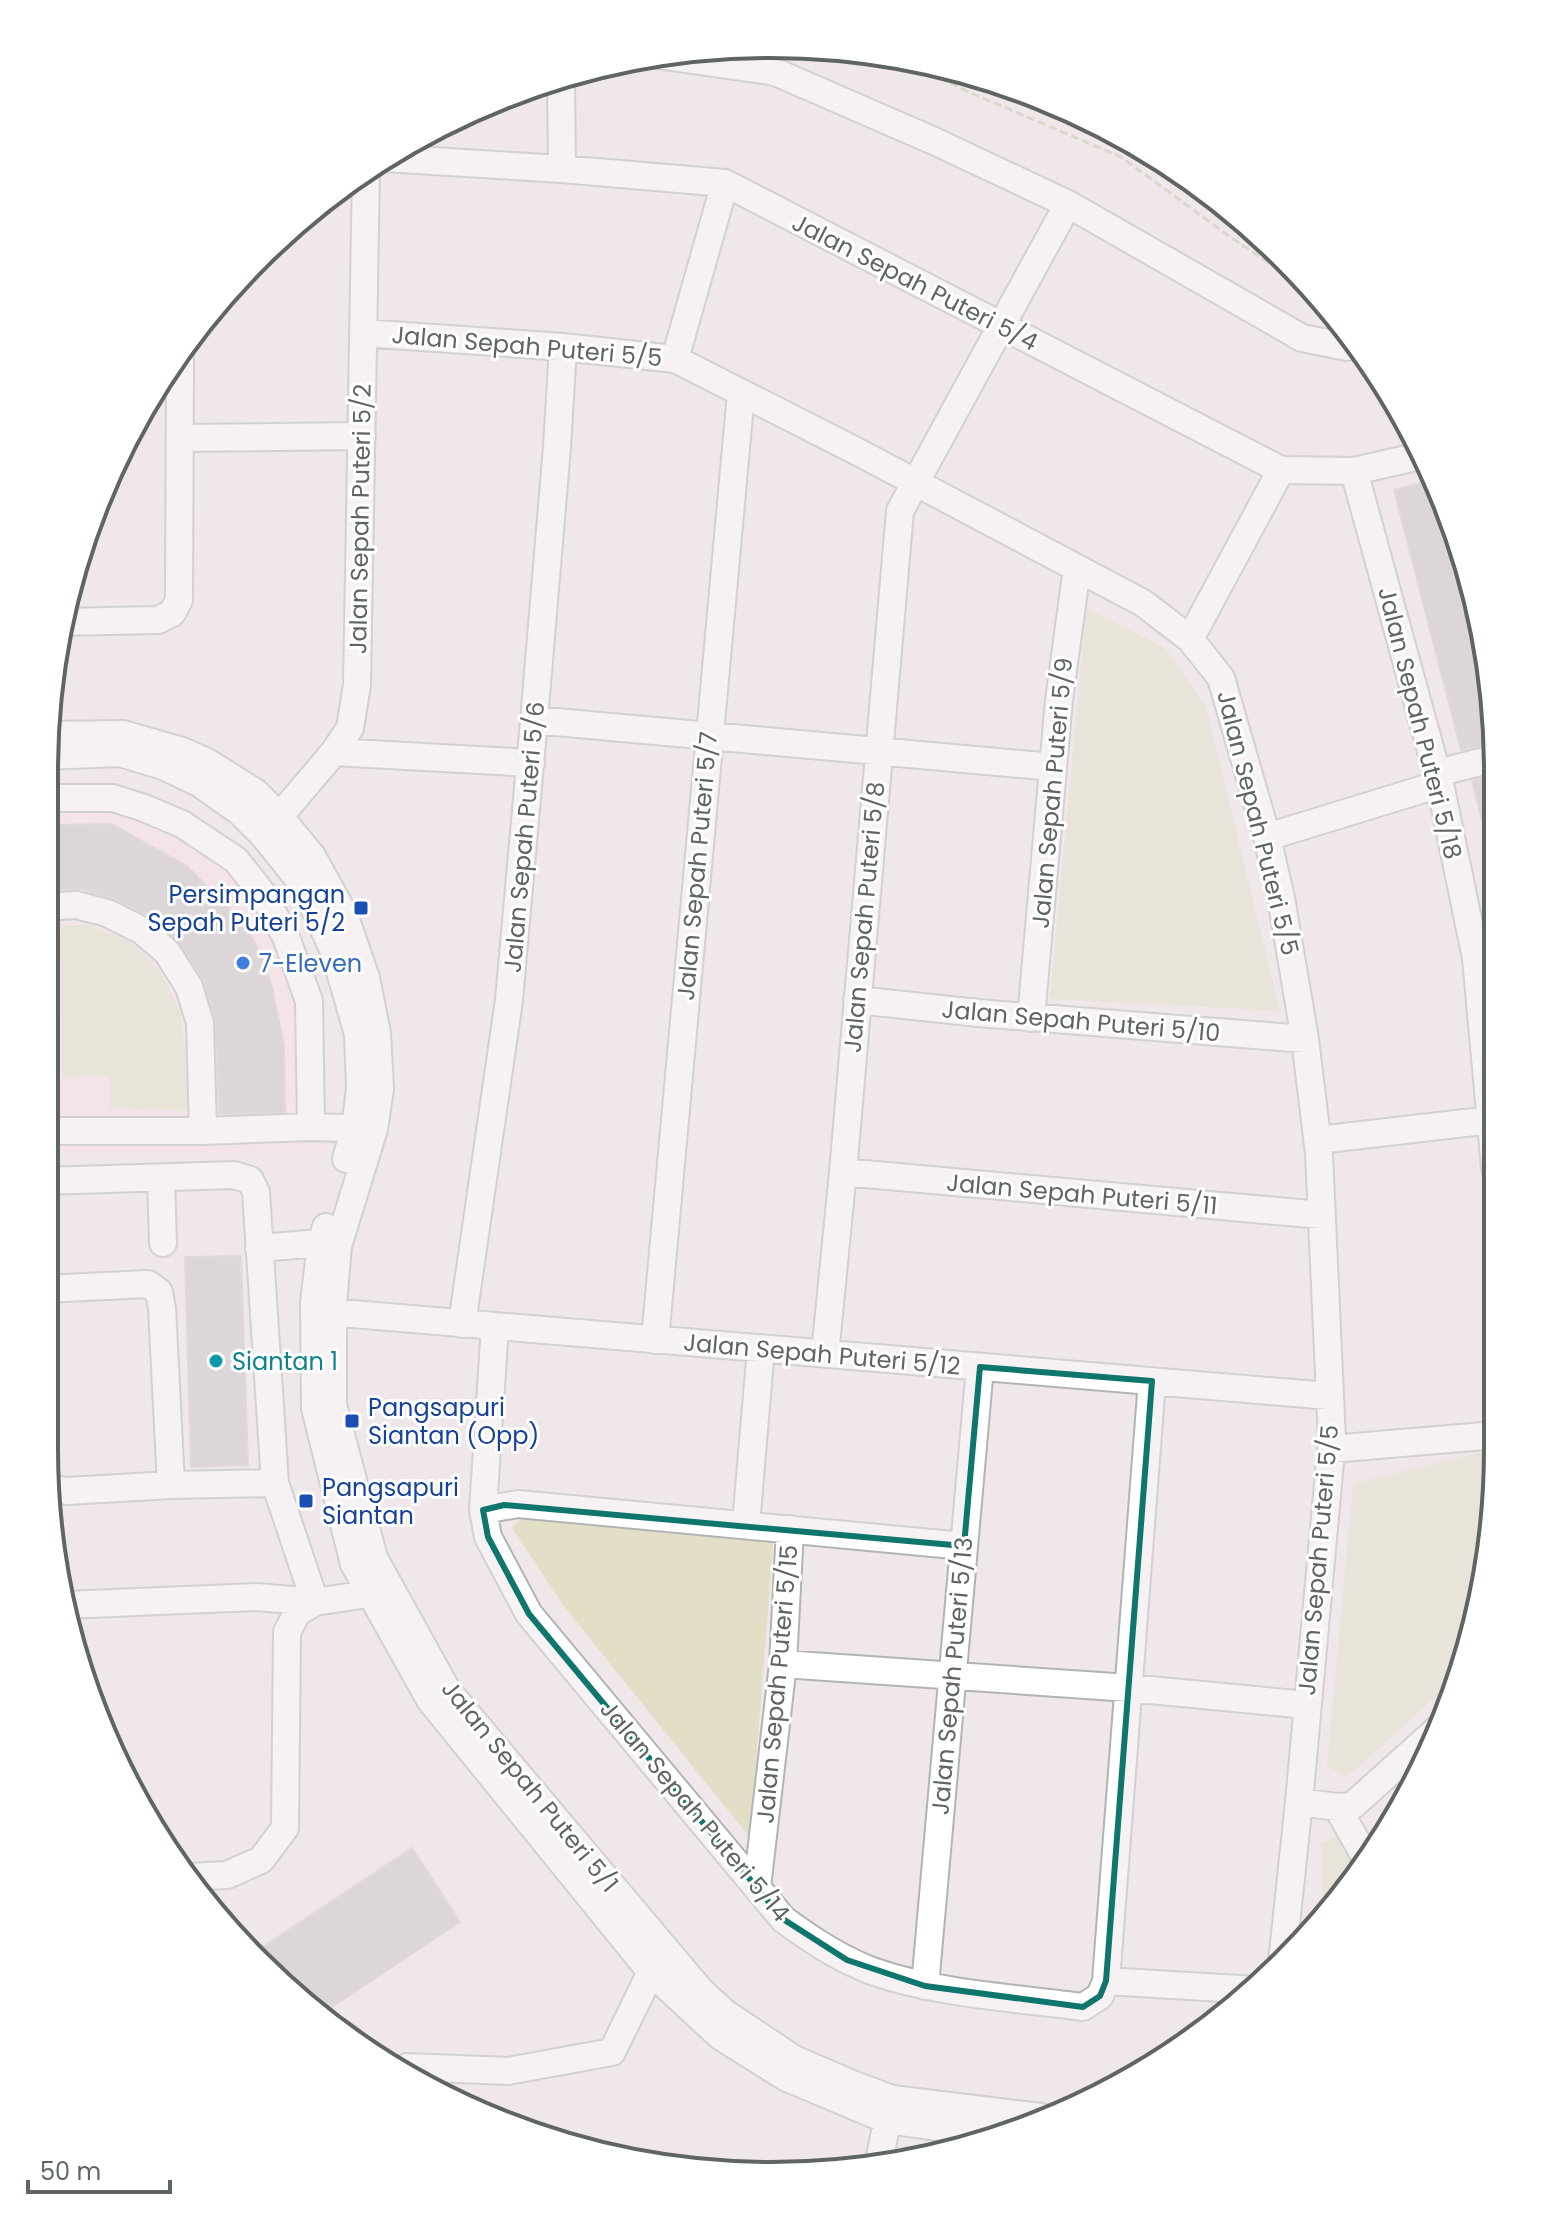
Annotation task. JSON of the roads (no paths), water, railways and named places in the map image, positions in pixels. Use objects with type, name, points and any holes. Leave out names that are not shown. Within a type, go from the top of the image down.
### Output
[{"type":"street","points":[[704,62],[780,74],[934,141],[1068,204],[1302,338],[1344,346]]},
{"type":"street","points":[[561,90],[562,169]]},
{"type":"street","name":"Jalan Sepah Puteri 5/4","points":[[406,159],[725,183],[1281,470],[1354,471],[1411,458]]},
{"type":"street","points":[[675,359],[725,183]]},
{"type":"street","name":"Jalan Sepah Puteri 5/2","points":[[271,826],[334,752],[350,728],[357,685],[366,185]]},
{"type":"street","name":"Jalan Sepah Puteri 5/8","points":[[825,1354],[900,511],[1068,204]]},
{"type":"street","name":"Jalan Sepah Puteri 5/5","points":[[363,333],[563,347],[675,359],[1143,603],[1190,639],[1221,678],[1267,837],[1281,898],[1305,1039],[1318,1140],[1331,1449],[1284,1943]]},
{"type":"street","name":"Jalan Sepah Puteri 5/6","points":[[462,1324],[509,1000],[563,347]]},
{"type":"street","points":[[74,622],[158,620],[172,613],[179,600],[180,372]]},
{"type":"street","name":"Jalan Sepah Puteri 5/7","points":[[655,1340],[741,393]]},
{"type":"street","points":[[180,438],[362,436]]},
{"type":"street","points":[[1190,639],[1281,470]]},
{"type":"street","name":"Jalan Sepah Puteri 5/18","points":[[1354,471],[1438,779],[1476,958],[1484,1037]]},
{"type":"street","name":"Jalan Sepah Puteri 5/9","points":[[1031,1018],[1059,700],[1077,568]]},
{"type":"street","points":[[534,720],[1053,767]]},
{"type":"street","points":[[60,735],[123,734],[182,751],[207,762],[255,792],[308,893],[334,951],[358,1034],[365,1129],[321,1243],[324,1312]]},
{"type":"street","points":[[334,752],[531,763]]},
{"type":"street","points":[[59,755],[120,753],[163,766],[199,783],[240,812],[271,826]]},
{"type":"street","points":[[1267,837],[1484,762]]},
{"type":"street","points":[[58,798],[113,798],[182,824],[236,860],[262,893],[286,937],[309,1001],[311,1127]]},
{"type":"street","points":[[58,906],[76,905],[107,913],[141,930],[167,952],[189,987],[200,1023],[203,1131]]},
{"type":"street","name":"Jalan Sepah Puteri 5/10","points":[[857,1000],[1031,1018],[1305,1039]]},
{"type":"street","points":[[1318,1140],[1484,1108]]},
{"type":"street","points":[[58,1131],[365,1129]]},
{"type":"street","name":"Jalan Sepah Puteri 5/1","points":[[365,1129],[324,1312],[333,1405],[374,1558],[380,1592],[447,1690],[700,1990],[725,2013],[794,2059],[852,2084],[890,2110],[1022,2116]]},
{"type":"street","name":"Jalan Sepah Puteri 5/11","points":[[843,1172],[1321,1215]]},
{"type":"street","points":[[58,1181],[234,1175],[250,1180],[256,1192],[275,1483],[315,1602]]},
{"type":"street","points":[[161,1178],[163,1243]]},
{"type":"street","points":[[259,1248],[321,1243]]},
{"type":"street","points":[[58,1288],[148,1284],[159,1292],[171,1485]]},
{"type":"street","name":"Jalan Sepah Puteri 5/12","points":[[324,1312],[1329,1396]]},
{"type":"street","name":"Jalan Sepah Puteri 5/14","points":[[495,1326],[483,1510],[488,1537],[529,1614],[783,1919],[825,1948],[874,1972],[925,1986],[1083,2007],[1100,1996],[1106,1981]]},
{"type":"street","points":[[746,1524],[761,1348]]},
{"type":"street","name":"Jalan Sepah Puteri 5/13","points":[[925,1986],[980,1367]]},
{"type":"street","points":[[1152,1381],[1106,1981],[1236,1989]]},
{"type":"street","points":[[1331,1449],[1484,1436]]},
{"type":"street","points":[[60,1490],[275,1483]]},
{"type":"street","points":[[483,1510],[518,1504],[964,1546]]},
{"type":"street","name":"Jalan Sepah Puteri 5/15","points":[[757,1887],[783,1664],[790,1529]]},
{"type":"street","points":[[76,1605],[257,1597],[315,1602],[380,1592],[430,1700],[651,1972],[720,2036],[785,2077],[890,2110],[976,2132]]},
{"type":"street","points":[[200,1876],[227,1875],[261,1860],[285,1828],[287,1632],[297,1613],[315,1602]]},
{"type":"street","points":[[783,1664],[1129,1688],[1307,1705]]},
{"type":"street","points":[[1299,1802],[1352,1806],[1418,1747]]},
{"type":"street","points":[[1337,1807],[1361,1849]]},
{"type":"street","points":[[417,2067],[508,2071],[612,2052],[651,1972]]},
{"type":"street","points":[[881,2153],[890,2110]]},
{"type":"place","name":"Persimpangan Sepah Puteri 5/2","points":[[361,908]]},
{"type":"place","name":"7-Eleven","points":[[243,963]]},
{"type":"place","name":"Siantan 1","points":[[216,1361]]},
{"type":"place","name":"Pangsapuri Siantan (Opp)","points":[[352,1421]]},
{"type":"place","name":"Pangsapuri Siantan","points":[[306,1501]]}]
